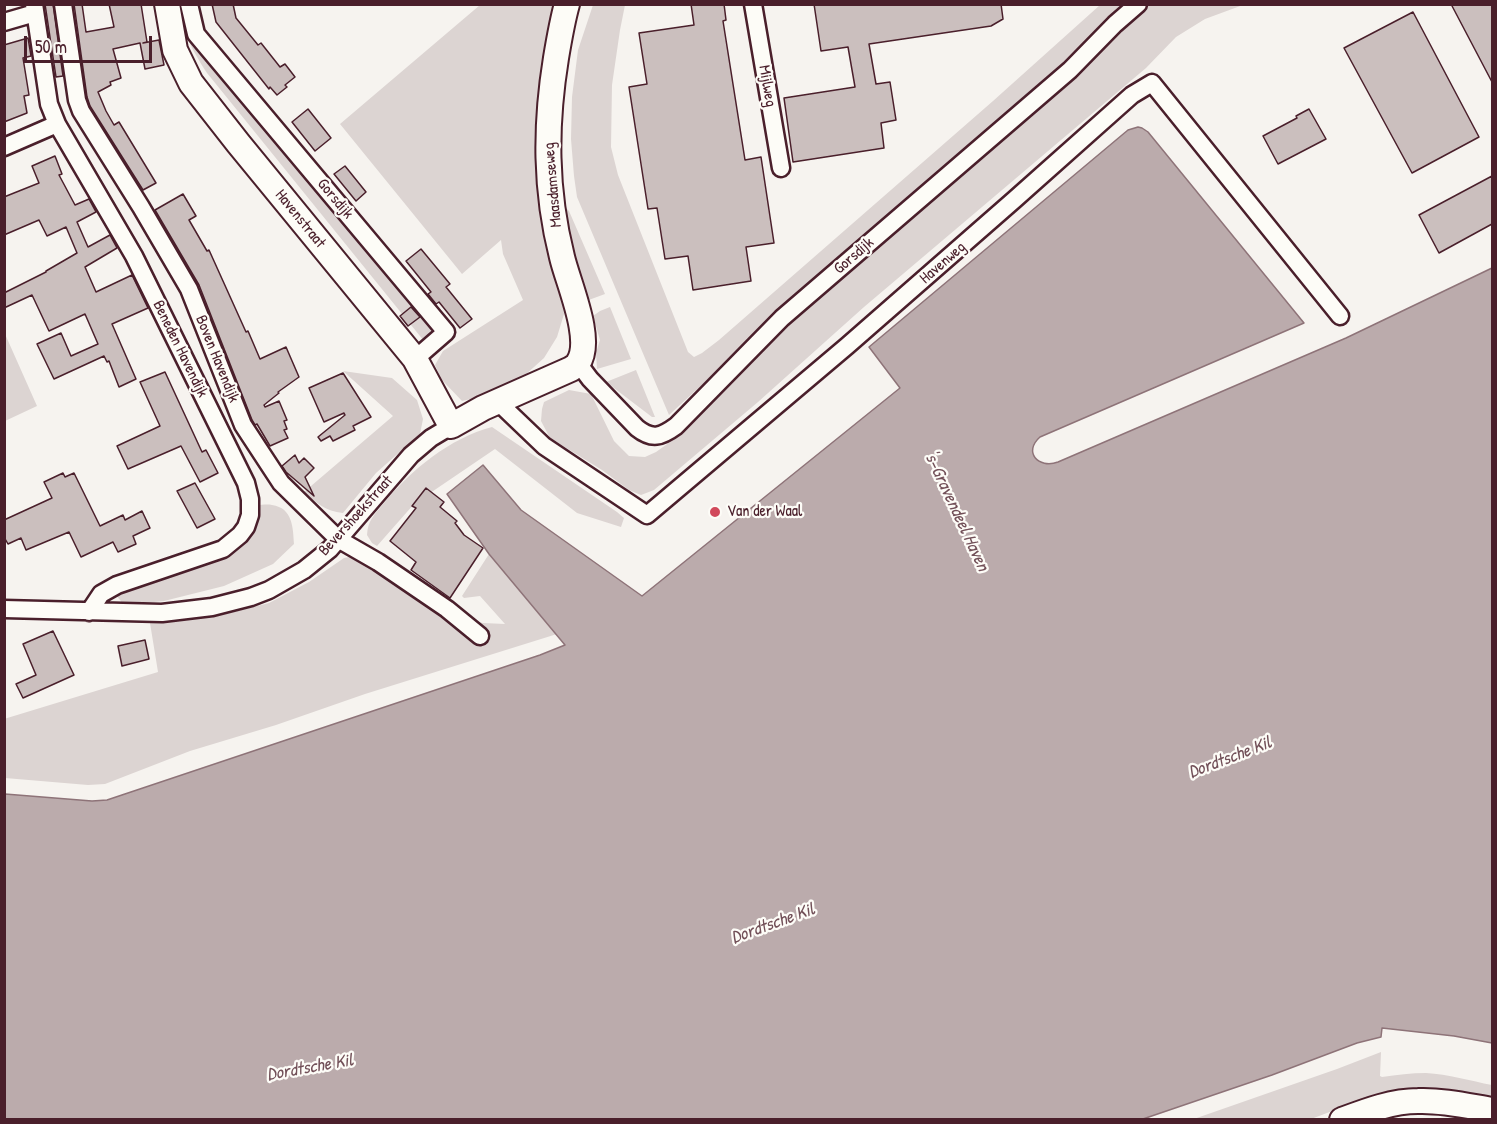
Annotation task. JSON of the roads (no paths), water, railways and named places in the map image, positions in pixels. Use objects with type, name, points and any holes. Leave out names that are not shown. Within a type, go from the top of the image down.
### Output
[{"type":"street","name":"Boven Havendijk","points":[[63,4],[77,100],[81,111],[189,289],[243,425],[281,483],[339,539],[378,562],[447,609],[480,636]]},
{"type":"street","name":"Havenstraat","points":[[167,4],[175,50],[191,83],[415,359],[451,426]]},
{"type":"street","name":"Gorsdijk","points":[[191,4],[196,34],[446,332],[415,359]]},
{"type":"street","name":"Maasdamseweg","points":[[567,4],[552,87],[548,153],[550,190],[562,258],[584,335],[584,348],[578,363]]},
{"type":"street","name":"Mijlweg","points":[[753,4],[781,168]]},
{"type":"street","name":"Gorsdijk","points":[[578,363],[637,428],[651,436],[667,433],[782,318],[1070,70],[1138,4]]},
{"type":"street","points":[[4,22],[35,9]]},
{"type":"street","name":"Beneden Havendijk","points":[[35,9],[49,104],[57,124],[134,256],[246,483],[250,499],[250,515],[246,526],[240,535],[223,549],[117,585],[101,594],[89,612]]},
{"type":"street","name":"Havenweg","points":[[498,402],[544,446],[646,515],[856,339],[1132,95],[1152,83],[1340,316]]},
{"type":"street","points":[[4,147],[57,124]]},
{"type":"street","name":"Bevershoekstraat","points":[[4,609],[162,613],[193,611],[228,604],[269,590],[304,570],[330,549],[411,455],[431,438],[469,415],[560,375],[578,363]]},
{"type":"street","points":[[1342,1119],[1366,1111],[1416,1101],[1492,1110]]},
{"type":"water","points":[[1138,127],[1148,132],[1304,323],[1040,437],[1035,443],[1033,453],[1035,458],[1044,463],[1058,462],[1346,338],[1492,268],[1492,1043],[1454,1036],[1382,1028],[1381,1037],[1357,1043],[1140,1120],[5,1119],[5,794],[92,801],[107,800],[565,645],[489,554],[447,494],[483,465],[521,510],[642,596],[900,388],[869,347],[1128,130]]},
{"type":"place","name":"Van der Waal","points":[[715,512]]},
{"type":"water label","name":"'s-Gravendeel Haven","points":[[956,511]]},
{"type":"water label","name":"Dordtsche Kil","points":[[1230,758]]},
{"type":"water label","name":"Dordtsche Kil","points":[[773,924]]},
{"type":"water label","name":"Dordtsche Kil","points":[[310,1068]]}]
